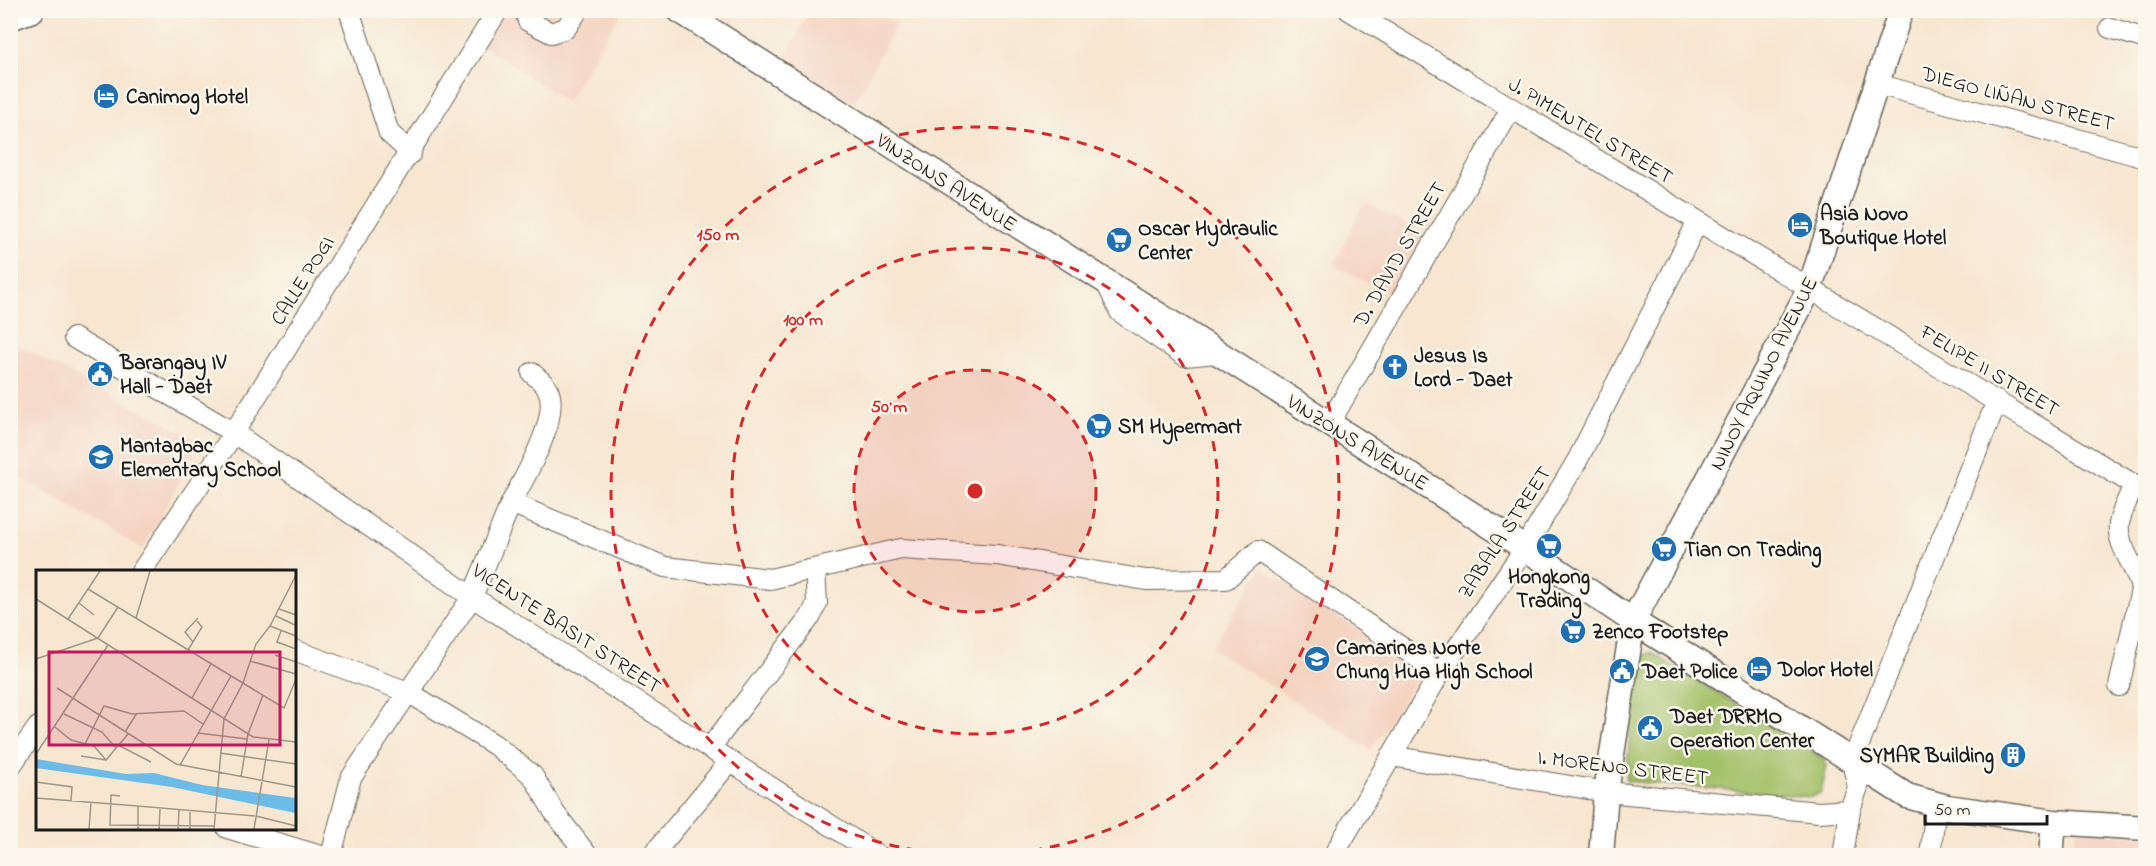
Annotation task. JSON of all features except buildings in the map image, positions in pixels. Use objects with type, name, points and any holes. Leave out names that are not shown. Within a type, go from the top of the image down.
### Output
[{"type":"main road","points":[[10,18],[32,10]]},
{"type":"main road","name":"VINZONS AVENUE","points":[[679,10],[1525,548],[1633,621],[1907,796],[1936,805],[2054,822],[2145,828]]},
{"type":"main road","name":"NINOY AQUINO AVENUE","points":[[1601,855],[1606,792],[1633,621],[1809,290],[1901,10]]},
{"type":"main road","points":[[2051,855],[2054,822]]},
{"type":"street","points":[[349,10],[389,133],[411,153]]},
{"type":"street","name":"CALLE POGI","points":[[142,570],[234,433],[411,153],[498,10]]},
{"type":"street","points":[[525,10],[528,21],[551,33],[566,28],[578,10]]},
{"type":"street","name":"J. PIMENTEL STREET","points":[[1349,10],[1809,290]]},
{"type":"street","points":[[2110,28],[2145,39]]},
{"type":"street","name":"DIEGO LIÑAN STREET","points":[[1877,84],[2145,158]]},
{"type":"street","name":"D. DAVID STREET","points":[[1329,424],[1511,109]]},
{"type":"street","name":"ZABALA STREET","points":[[1333,855],[1440,673],[1525,548],[1577,461],[1697,223]]},
{"type":"street","name":"FELIPE II STREET","points":[[1809,290],[2140,488]]},
{"type":"street","name":"VICENTE BASIT STREET","points":[[74,338],[234,433],[472,597],[879,855]]},
{"type":"street","points":[[331,855],[351,778],[472,597],[511,503],[537,454],[549,416],[550,397],[547,388],[532,373]]},
{"type":"street","points":[[1843,855],[1850,810],[1858,787],[1852,762],[1997,401]]},
{"type":"street","points":[[2119,686],[2141,590],[2139,575],[2122,542],[2119,525],[2140,488]]},
{"type":"street","points":[[511,503],[665,567],[770,579],[901,549],[997,555],[1146,580],[1226,579],[1258,551],[1440,673]]},
{"type":"street","points":[[710,748],[811,616],[817,603],[815,569]]},
{"type":"street","points":[[296,651],[408,692],[495,746],[533,776],[554,812],[588,855]]},
{"type":"street","points":[[10,767],[36,730]]},
{"type":"street","name":"I. MORENO STREET","points":[[1391,756],[1606,792],[1819,812],[1850,810]]},
{"type":"street","points":[[652,855],[730,761]]},
{"type":"street","points":[[1930,855],[1936,805]]},
{"type":"street","points":[[234,830],[321,855]]},
{"type":"shaded area","points":[[505,11],[622,11],[566,102],[482,45]]},
{"type":"shaded area","points":[[810,11],[873,11],[897,23],[854,103],[783,62]]},
{"type":"shaded area","points":[[1365,203],[1429,236],[1398,298],[1333,265]]},
{"type":"shaded area","name":"Mantagbac Elementary School","points":[[11,342],[201,442],[143,549],[11,472]]},
{"type":"shaded area","name":"Camarines Norte Chung Hua High School","points":[[1262,568],[1423,670],[1371,750],[1211,648]]},
{"type":"shaded area","points":[[2078,829],[2145,837],[2145,855],[2071,856]]},
{"type":"green space","points":[[1651,652],[1823,758],[1827,766],[1821,792],[1812,797],[1626,781],[1636,661]]},
{"type":"place","name":"Canimog Hotel","points":[[106,96]]},
{"type":"place","name":"Asia Novo Boutique Hotel","points":[[1800,225]]},
{"type":"place","name":"Oscar Hydraulic Center","points":[[1119,240]]},
{"type":"place","name":"Jesus Is Lord - Daet","points":[[1395,367]]},
{"type":"place","name":"Barangay IV Hall - Daet","points":[[100,374]]},
{"type":"place","name":"SM Hypermart","points":[[1099,426]]},
{"type":"place","name":"Mantagbac Elementary School","points":[[101,457]]},
{"type":"place","name":"Hongkong Trading","points":[[1549,546]]},
{"type":"place","name":"Tian On Trading","points":[[1664,549]]},
{"type":"place","name":"Zenco Footstep","points":[[1573,631]]},
{"type":"place","name":"Camarines Norte Chung Hua High School","points":[[1317,659]]},
{"type":"place","name":"Dolor Hotel","points":[[1759,669]]},
{"type":"place","name":"Daet Police","points":[[1622,671]]},
{"type":"place","name":"Daet DRRMO Operation Center","points":[[1650,728]]},
{"type":"place","name":"SYMAR Building","points":[[2013,755]]}]
